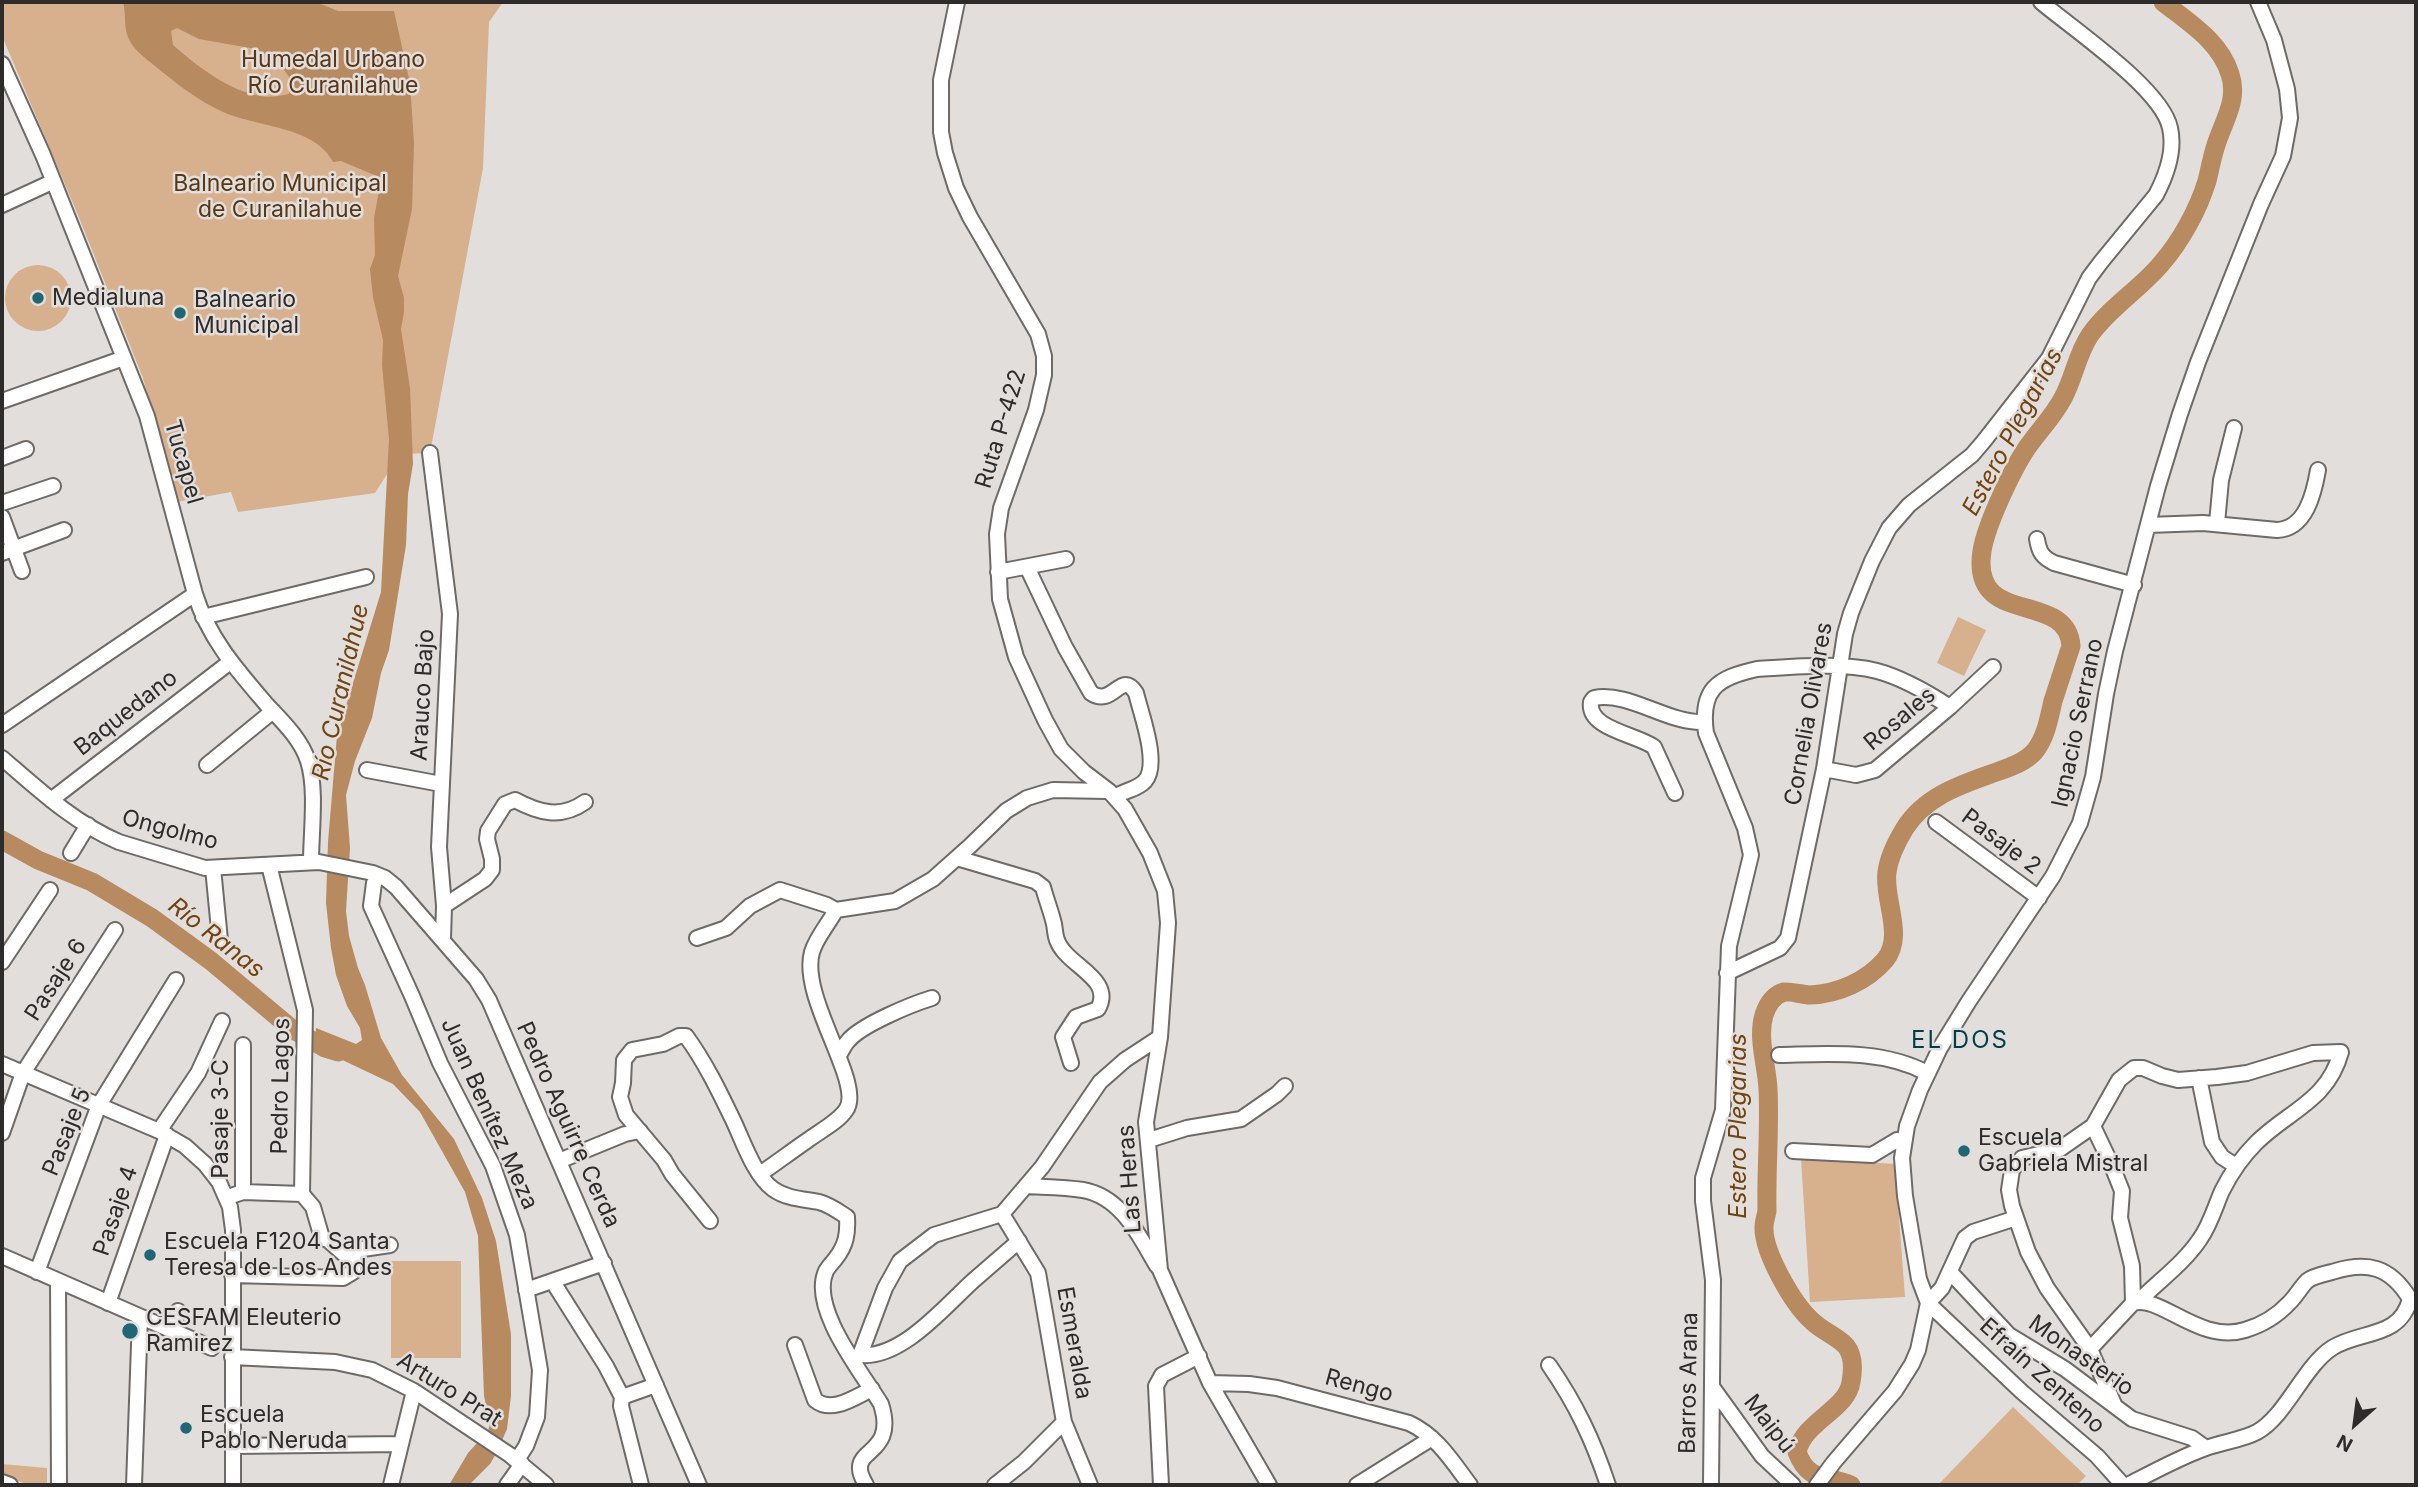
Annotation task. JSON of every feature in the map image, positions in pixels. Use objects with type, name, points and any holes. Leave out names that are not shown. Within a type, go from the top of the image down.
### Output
[{"type":"street","name":"Ruta P-422","points":[[957,2],[941,80],[941,132],[945,153],[956,188],[970,217],[1038,334],[1044,356],[1044,375],[1036,410],[1001,508],[997,534],[1000,599],[1016,657],[1030,691],[1061,749],[1107,791]]},
{"type":"street","name":"Cornelia Olivares","points":[[1727,973],[1780,948],[1788,939],[1824,769],[1839,667],[1851,613],[1889,528],[1909,505],[1972,454],[2049,358],[2089,278],[2156,195],[2168,164],[2170,126],[2156,102],[2109,57],[2041,2]]},
{"type":"street","name":"Ignacio Serrano","points":[[1817,1485],[1895,1391],[1912,1364],[1923,1332],[1928,1303],[1919,1279],[1908,1228],[1903,1175],[1904,1142],[1913,1107],[1927,1073],[1969,1001],[2039,898],[2069,848],[2093,777],[2106,694],[2148,525],[2180,414],[2198,362],[2287,144],[2290,118],[2287,89],[2274,40],[2258,2]]},
{"type":"street","name":"Tucapel","points":[[2,64],[43,155],[147,416],[203,617],[230,662],[303,749],[310,767],[315,862]]},
{"type":"street","points":[[2,205],[52,181]]},
{"type":"street","points":[[3,397],[124,358]]},
{"type":"street","points":[[2217,523],[2221,480],[2234,428]]},
{"type":"street","points":[[2,458],[26,449]]},
{"type":"street","name":"Arauco Bajo","points":[[430,453],[450,614],[440,784],[439,847],[444,906],[443,939]]},
{"type":"street","points":[[2148,525],[2190,522],[2277,530],[2289,528],[2306,510],[2318,470]]},
{"type":"street","points":[[2,503],[53,486]]},
{"type":"street","points":[[2,517],[8,551],[22,571]]},
{"type":"street","points":[[8,551],[64,530]]},
{"type":"street","points":[[2037,539],[2038,551],[2054,563],[2134,585]]},
{"type":"street","points":[[998,572],[1066,559]]},
{"type":"street","points":[[697,938],[726,928],[750,906],[780,890],[836,910],[895,901],[933,879],[1006,811],[1027,798],[1053,790],[1123,792],[1141,784],[1150,770],[1147,739],[1133,687],[1119,686],[1106,697],[1091,693],[1065,647],[1027,567]]},
{"type":"street","points":[[203,617],[366,577]]},
{"type":"street","points":[[2,725],[195,594]]},
{"type":"street","name":"Baquedano","points":[[51,800],[230,662]]},
{"type":"street","points":[[1675,793],[1654,747],[1599,722],[1592,714],[1591,702],[1594,698],[1612,697],[1689,721],[1704,722],[1705,705],[1712,688],[1741,672],[1757,669],[1860,667],[1920,689],[1950,707]]},
{"type":"street","name":"Rosales","points":[[1824,769],[1856,775],[1870,772],[1950,707],[1993,667]]},
{"type":"street","points":[[207,765],[273,711]]},
{"type":"street","name":"Barros Arana","points":[[1704,722],[1708,740],[1751,848],[1751,863],[1731,932],[1727,973],[1723,1110],[1703,1178],[1703,1201],[1713,1280],[1711,1485]]},
{"type":"street","name":"Ongolmo","points":[[2,758],[51,800],[119,842],[214,868],[315,862]]},
{"type":"street","points":[[367,769],[440,784]]},
{"type":"street","name":"Las Heras","points":[[1107,791],[1125,809],[1139,832],[1165,891],[1167,923],[1160,1037],[1146,1122],[1160,1270],[1175,1310],[1210,1383],[1269,1485]]},
{"type":"street","points":[[444,906],[485,879],[492,870],[488,831],[505,804],[515,800],[538,811],[555,814],[569,812],[585,802]]},
{"type":"street","name":"Pasaje 2","points":[[1936,822],[2039,898]]},
{"type":"street","points":[[71,853],[88,825]]},
{"type":"street","points":[[957,858],[1035,881],[1043,887],[1057,940],[1070,959],[1101,987],[1102,1002],[1098,1009],[1076,1017],[1063,1037],[1071,1063]]},
{"type":"street","name":"Pedro Aguirre Cerda","points":[[315,862],[372,873],[396,887],[443,939],[489,1000],[699,1485]]},
{"type":"street","name":"Pedro Lagos","points":[[270,865],[290,956],[304,1001],[306,1051],[302,1194]]},
{"type":"street","points":[[214,868],[220,940]]},
{"type":"street","name":"Juan Benítez Meza","points":[[372,873],[374,883],[371,906],[440,1063],[493,1166],[517,1235],[539,1361],[540,1402],[533,1429],[516,1460],[507,1485]]},
{"type":"street","points":[[2,962],[50,890]]},
{"type":"street","points":[[760,1174],[846,1111],[851,1092],[821,1018],[811,981],[812,950],[836,910]]},
{"type":"street","name":"Pasaje 6","points":[[2,1133],[23,1073],[115,930]]},
{"type":"street","name":"Pasaje 5","points":[[37,1272],[99,1105],[176,980]]},
{"type":"street","points":[[838,1055],[859,1031],[912,1004],[932,998]]},
{"type":"street","name":"Pasaje 4","points":[[108,1303],[163,1133],[198,1073],[222,1021]]},
{"type":"street","points":[[710,1221],[628,1119],[620,1097],[624,1060],[632,1049],[663,1044],[685,1036],[701,1056],[760,1174],[772,1188],[796,1200],[820,1203],[836,1209],[847,1217],[848,1233],[844,1247],[826,1271],[823,1288],[827,1314],[845,1349],[857,1357],[885,1416],[881,1441],[861,1462],[859,1468],[866,1485]]},
{"type":"street","points":[[857,1357],[885,1288],[906,1256],[934,1235],[1002,1214],[1027,1186],[1100,1082],[1125,1060],[1160,1037]]},
{"type":"street","name":"Pasaje 3-C","points":[[243,1045],[243,1192]]},
{"type":"street","points":[[2090,1349],[2137,1301],[2184,1260],[2200,1239],[2236,1166],[2263,1136],[2304,1107],[2321,1091],[2334,1072],[2341,1052],[2313,1053],[2247,1073],[2199,1078],[2169,1078],[2143,1068],[2134,1068],[2119,1080],[2092,1126],[2060,1149],[2022,1158],[2012,1170],[2009,1190],[2028,1252],[2038,1272],[2090,1349],[2114,1405]]},
{"type":"street","points":[[1779,1055],[1860,1054],[1890,1060],[1927,1073]]},
{"type":"street","points":[[2,1064],[163,1133],[197,1155],[214,1174],[226,1196],[232,1217],[233,1485]]},
{"type":"street","points":[[2199,1078],[2212,1142],[2222,1157],[2236,1166]]},
{"type":"street","points":[[1149,1140],[1186,1128],[1241,1119],[1278,1094],[1285,1086]]},
{"type":"street","points":[[2092,1126],[2122,1191],[2120,1218],[2132,1266],[2137,1301]]},
{"type":"street","points":[[559,1161],[640,1131]]},
{"type":"street","points":[[1793,1151],[1872,1155],[1897,1140],[1904,1142]]},
{"type":"street","points":[[1027,1186],[1084,1190],[1110,1200],[1126,1215],[1160,1270]]},
{"type":"street","points":[[226,1196],[243,1192],[302,1194],[313,1207],[322,1238],[353,1262]]},
{"type":"street","name":"Esmeralda","points":[[1002,1214],[1040,1278],[1064,1422],[1090,1485]]},
{"type":"street","points":[[1928,1303],[1942,1288],[1961,1246],[1973,1232],[2016,1218]]},
{"type":"street","points":[[857,1357],[871,1356],[910,1337],[939,1315],[1019,1241]]},
{"type":"street","points":[[232,1275],[343,1278],[353,1272],[356,1251],[390,1245]]},
{"type":"street","points":[[2,1256],[212,1348]]},
{"type":"street","points":[[526,1290],[604,1263]]},
{"type":"street","points":[[2125,1485],[2206,1448],[2263,1428],[2331,1349],[2354,1337],[2371,1336],[2392,1325],[2402,1316],[2410,1299],[2410,1288],[2376,1267],[2363,1265],[2335,1270],[2309,1280],[2279,1312],[2265,1322],[2234,1333],[2201,1328],[2137,1301]]},
{"type":"street","name":"Monasterio","points":[[1950,1272],[2009,1335],[2065,1369],[2132,1419],[2192,1438],[2206,1448]]},
{"type":"street","points":[[58,1281],[59,1485]]},
{"type":"street","points":[[553,1282],[606,1366],[622,1397],[621,1406],[641,1485]]},
{"type":"street","name":"Efraín Zenteno","points":[[1928,1303],[2022,1392],[2097,1456],[2125,1485]]},
{"type":"street","points":[[172,1331],[178,1311]]},
{"type":"street","points":[[134,1485],[140,1317]]},
{"type":"street","points":[[795,1345],[815,1400],[822,1406],[830,1408],[872,1389]]},
{"type":"street","points":[[1161,1485],[1156,1387],[1158,1379],[1199,1356]]},
{"type":"street","name":"Arturo Prat","points":[[232,1357],[335,1362],[372,1370],[414,1391],[448,1413],[516,1460],[546,1485]]},
{"type":"street","points":[[1549,1365],[1576,1405],[1608,1485]]},
{"type":"street","name":"Rengo","points":[[1210,1383],[1250,1384],[1298,1392],[1401,1420],[1416,1427],[1443,1448],[1470,1485]]},
{"type":"street","points":[[622,1397],[656,1385]]},
{"type":"street","name":"Maipú","points":[[1713,1388],[1762,1456],[1793,1485]]},
{"type":"street","points":[[391,1485],[414,1391]]},
{"type":"street","points":[[995,1485],[1024,1462],[1064,1422]]},
{"type":"street","points":[[1357,1485],[1432,1438]]},
{"type":"street","points":[[233,1446],[400,1444]]},
{"type":"street","points":[[2,1482],[10,1485]]},
{"type":"green space","name":"Balneario Municipal de Curanilahue","points":[[2,2],[503,2],[489,22],[483,168],[430,453],[400,454],[375,493],[238,512],[231,492],[177,502],[143,378],[2,36]]},
{"type":"green space","name":"Medialuna","points":[[38,265],[51,267],[61,275],[69,285],[69,311],[61,321],[51,329],[38,331],[25,329],[15,321],[7,311],[5,298],[7,285],[15,275],[25,267]]},
{"type":"green space","points":[[1958,617],[1986,630],[1964,676],[1937,663]]},
{"type":"green space","points":[[1801,1158],[1895,1164],[1905,1297],[1810,1302]]},
{"type":"green space","points":[[391,1261],[461,1261],[461,1358],[391,1358]]},
{"type":"green space","points":[[2013,1407],[2086,1476],[2077,1485],[1938,1485]]},
{"type":"green space","points":[[2,1464],[47,1468],[47,1485],[28,1485],[2,1474]]},
{"type":"shaded area","points":[[123,2],[316,2],[338,11],[394,11],[410,83],[414,143],[412,209],[398,276],[404,298],[401,329],[410,388],[413,464],[408,494],[406,545],[389,650],[381,673],[372,718],[355,761],[346,795],[350,848],[346,911],[349,936],[381,1038],[402,1075],[454,1139],[482,1198],[496,1241],[511,1334],[511,1396],[507,1429],[497,1452],[490,1464],[469,1485],[449,1485],[468,1453],[488,1431],[490,1424],[484,1396],[478,1236],[465,1192],[420,1112],[393,1084],[315,1047],[316,1028],[356,1044],[362,1040],[360,1028],[347,1006],[336,975],[326,903],[337,735],[381,592],[389,439],[382,365],[383,340],[370,269],[375,255],[374,218],[379,177],[341,161],[333,162],[324,150],[299,134],[236,117],[196,97],[135,48],[127,34]],"holes":[[[177,28],[199,39],[256,49],[278,61],[289,77],[289,94],[261,96],[225,83],[173,45],[171,31]]]},
{"type":"waterway","name":"Estero Plegarias","points":[[1851,1485],[1812,1473],[1801,1462],[1797,1452],[1808,1432],[1848,1392],[1852,1364],[1846,1346],[1816,1325],[1796,1303],[1768,1250],[1764,1225],[1767,1211],[1768,1104],[1762,1024],[1769,1005],[1780,993],[1810,995],[1831,992],[1861,980],[1885,960],[1893,940],[1887,872],[1894,849],[1905,828],[1922,809],[1942,794],[2025,759],[2039,746],[2044,734],[2071,646],[2066,629],[2054,618],[2004,600],[1990,591],[1982,575],[1982,551],[1995,510],[2010,478],[2025,451],[2063,398],[2090,335],[2168,255],[2188,225],[2207,181],[2233,93],[2230,74],[2211,42],[2163,2]]},
{"type":"waterway","name":"Río Ranas","points":[[2,840],[38,860],[92,882],[152,918],[211,961],[292,1029],[325,1048],[338,1052]]},
{"type":"place","name":"Medialuna","points":[[38,298]]},
{"type":"place","name":"Balneario Municipal","points":[[180,313]]},
{"type":"place","name":"Escuela Gabriela Mistral","points":[[1964,1151]]},
{"type":"place","name":"Escuela F1204 Santa Teresa de Los Andes","points":[[150,1255]]},
{"type":"place","name":"CESFAM Eleuterio Ramirez","points":[[130,1331]]},
{"type":"place","name":"Escuela Pablo Neruda","points":[[186,1428]]},
{"type":"district","name":"EL DOS","points":[[1960,1041]]},
{"type":"park label","name":"Humedal Urbano Río Curanilahue","points":[[333,73]]},
{"type":"water label","name":"Río Curanilahue","points":[[341,692]]}]
